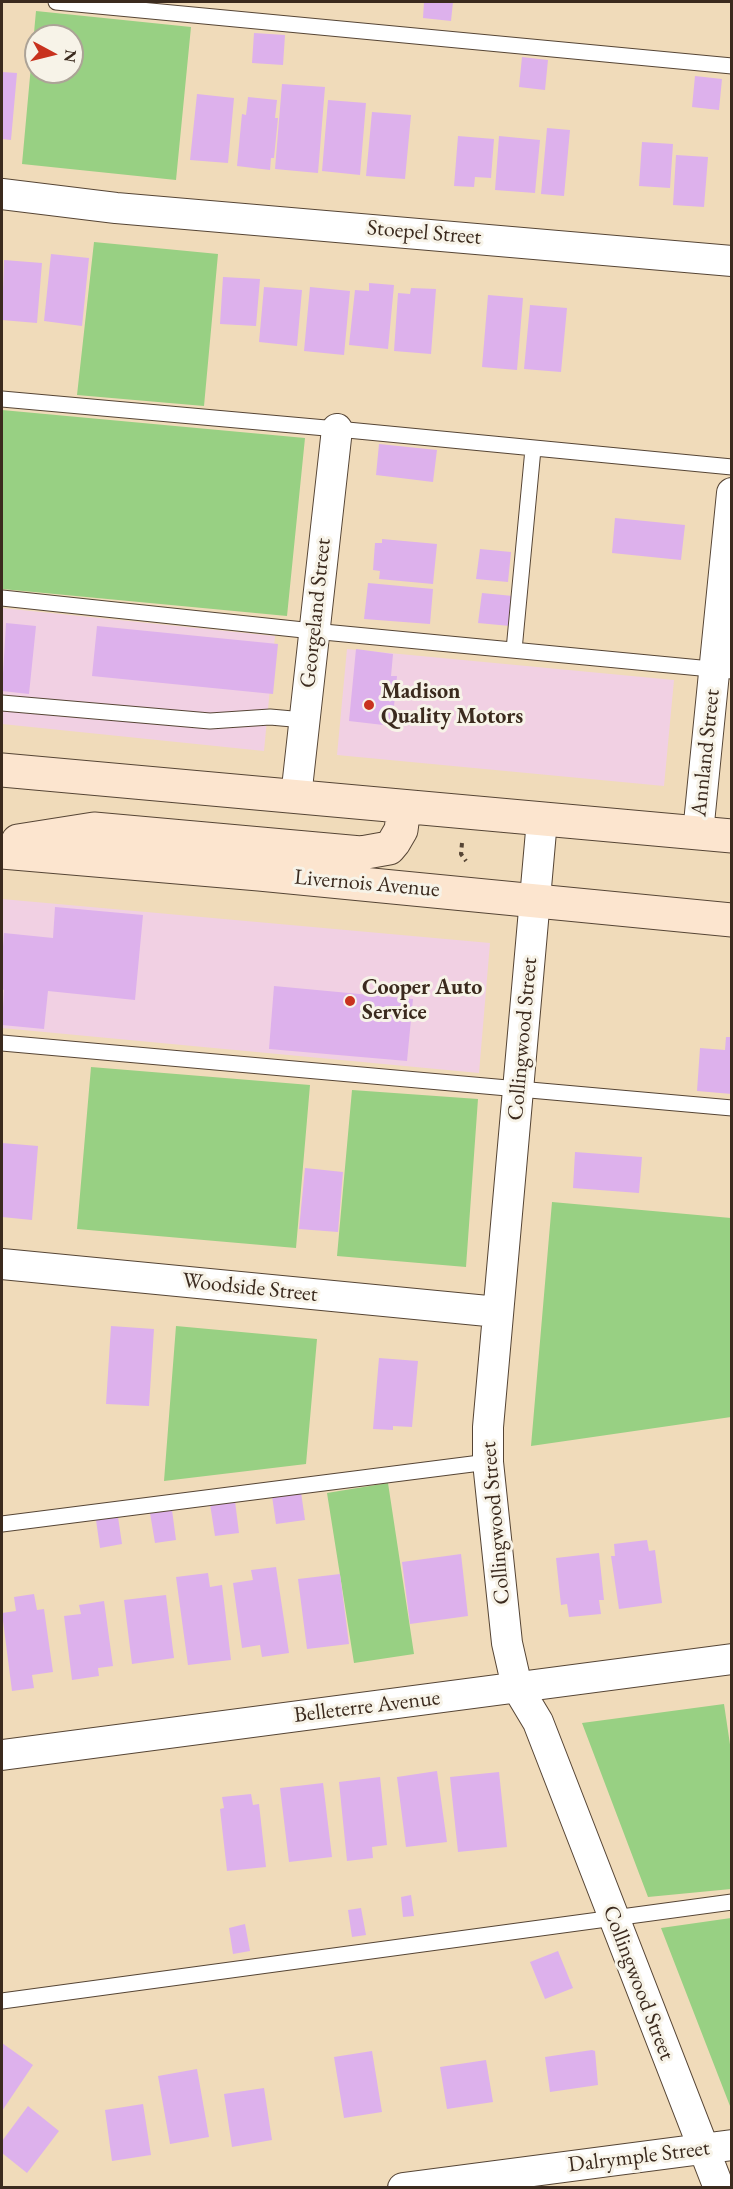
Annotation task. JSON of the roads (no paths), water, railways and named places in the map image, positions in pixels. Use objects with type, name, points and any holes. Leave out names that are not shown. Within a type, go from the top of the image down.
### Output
[{"type":"main road","points":[[2,770],[732,836]]},
{"type":"main road","points":[[2,792],[87,778]]},
{"type":"main road","points":[[2,843],[94,829],[361,853],[389,848],[401,830],[404,807]]},
{"type":"main road","name":"Livernois Avenue","points":[[2,852],[732,920]]},
{"type":"street","name":"Stoepel Street","points":[[2,194],[116,208],[732,261]]},
{"type":"street","name":"Georgeland Street","points":[[296,797],[337,429]]},
{"type":"street","name":"Annland Street","points":[[698,833],[723,670],[732,494]]},
{"type":"street","name":"Collingwood Street","points":[[542,820],[488,1427],[489,1462],[507,1643],[517,1687],[538,1722],[612,1917],[718,2147],[719,2187]]},
{"type":"street","name":"Woodside Street","points":[[2,1264],[498,1312]]},
{"type":"street","name":"Belleterre Avenue","points":[[2,1755],[732,1659]]},
{"type":"street","name":"Dalrymple Street","points":[[403,2187],[456,2184],[718,2147]]},
{"type":"lane","points":[[56,2],[732,66]]},
{"type":"lane","points":[[2,399],[732,467]]},
{"type":"lane","points":[[514,650],[533,449]]},
{"type":"lane","points":[[2,598],[313,631],[723,670]]},
{"type":"lane","points":[[2,703],[210,721],[270,717],[304,720]]},
{"type":"lane","points":[[2,1043],[732,1108]]},
{"type":"lane","points":[[2,1524],[489,1462]]},
{"type":"lane","points":[[2,2001],[732,1902]]},
{"type":"place","name":"Madison Quality Motors","points":[[369,705]]},
{"type":"place","name":"Cooper Auto Service","points":[[350,1001]]}]
